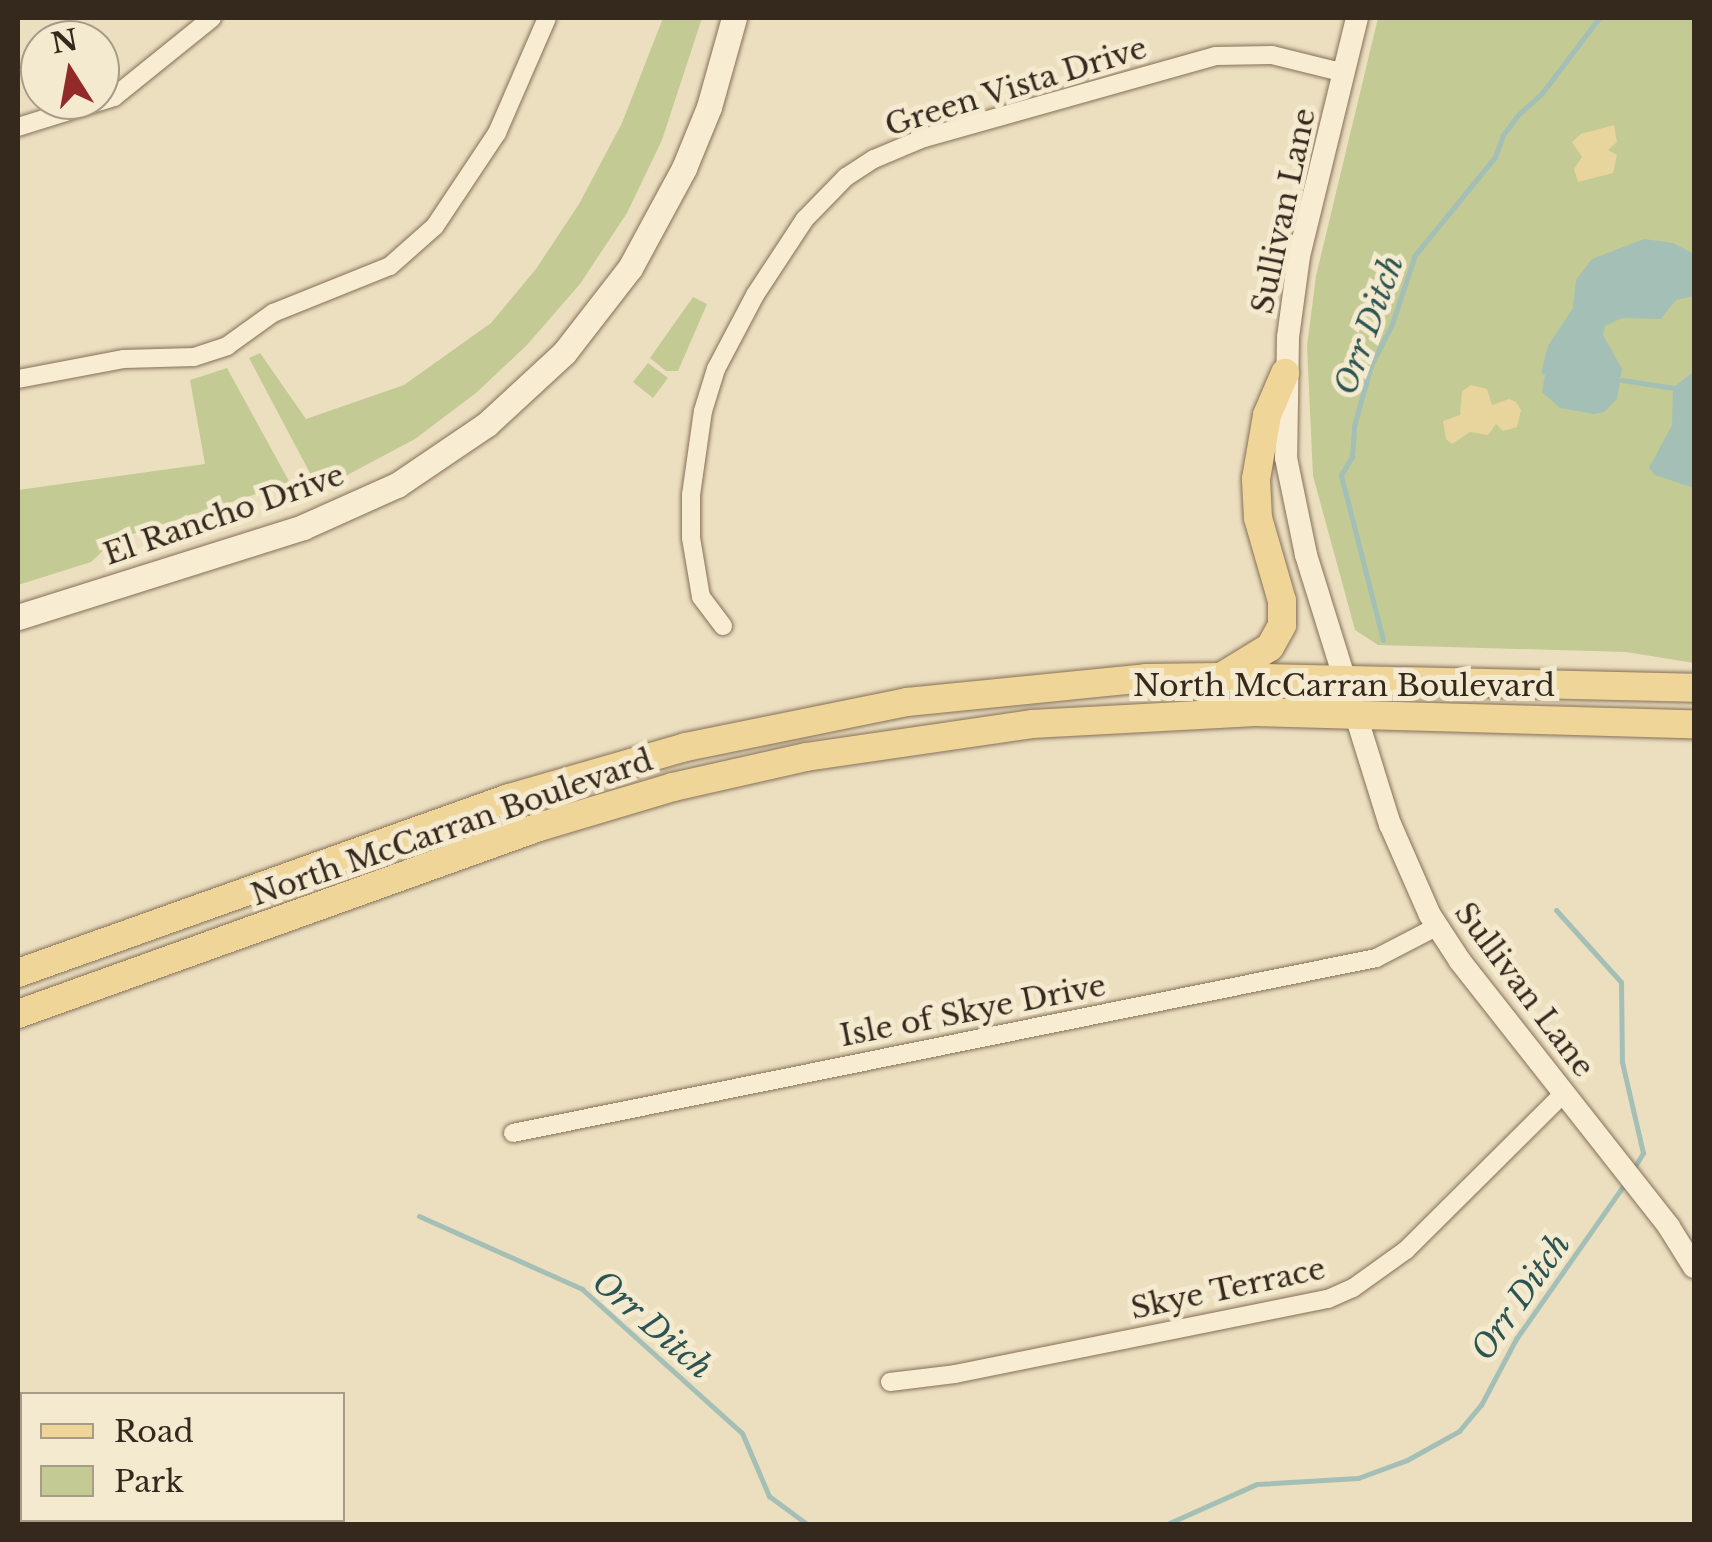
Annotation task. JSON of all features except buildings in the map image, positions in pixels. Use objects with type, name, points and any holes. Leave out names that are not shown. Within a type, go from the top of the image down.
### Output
[{"type":"main road","name":"El Rancho Drive","points":[[18,617],[304,528],[397,484],[487,424],[564,354],[630,268],[684,168],[709,106],[734,18]]},
{"type":"main road","points":[[1220,677],[1270,646],[1282,625],[1282,601],[1258,518],[1256,478],[1266,415],[1285,374]]},
{"type":"main road","name":"North McCarran Boulevard","points":[[18,973],[510,798],[686,747],[907,702],[1146,678],[1343,677],[1694,688]]},
{"type":"main road","name":"North McCarran Boulevard","points":[[18,1014],[539,828],[740,772],[836,752],[1032,724],[1251,712],[1694,724]]},
{"type":"street","points":[[18,127],[114,97],[212,18]]},
{"type":"street","points":[[18,379],[124,359],[194,357],[228,346],[273,313],[390,266],[435,226],[497,133],[547,18]]},
{"type":"street","name":"Sullivan Lane","points":[[1357,18],[1299,256],[1285,374],[1284,426],[1290,493],[1390,824],[1438,926],[1669,1228],[1694,1268]]},
{"type":"street","name":"Green Vista Drive","points":[[723,626],[700,597],[691,538],[693,466],[703,411],[716,369],[754,295],[805,219],[838,184],[874,159],[924,138],[1216,56],[1272,56],[1345,74]]},
{"type":"street","name":"Isle of Skye Drive","points":[[513,1133],[1376,958],[1438,926]]},
{"type":"street","name":"Skye Terrace","points":[[890,1382],[954,1374],[1340,1294],[1376,1276],[1406,1250],[1563,1094]]},
{"type":"green space","points":[[663,18],[702,18],[662,140],[627,213],[580,284],[527,345],[476,393],[415,439],[319,490],[249,358],[260,353],[306,419],[404,385],[491,323],[536,269],[579,204],[622,123]]},
{"type":"green space","points":[[1378,18],[1694,18],[1694,663],[1626,652],[1378,645],[1355,630],[1313,476],[1307,346],[1316,276]]},
{"type":"green space","points":[[693,297],[707,304],[678,371],[666,371],[650,358]]},
{"type":"green space","points":[[648,363],[668,378],[653,398],[633,382]]},
{"type":"green space","points":[[227,368],[290,483],[114,540],[91,562],[18,585],[18,490],[205,464],[190,380]]},
{"type":"sand","points":[[1614,125],[1617,142],[1608,150],[1617,155],[1613,173],[1578,182],[1574,169],[1582,157],[1572,142],[1581,134]]},
{"type":"sand","points":[[1471,385],[1487,389],[1492,405],[1509,399],[1516,402],[1521,410],[1517,427],[1503,431],[1496,424],[1488,435],[1470,432],[1452,444],[1446,439],[1443,421],[1460,415],[1462,391]]},
{"type":"water","points":[[1644,239],[1673,243],[1694,254],[1694,296],[1676,300],[1661,319],[1622,318],[1605,326],[1603,335],[1622,369],[1617,399],[1604,412],[1594,414],[1560,408],[1542,392],[1545,375],[1541,373],[1548,346],[1573,308],[1576,280],[1592,259]]},
{"type":"water","points":[[1694,371],[1694,488],[1655,475],[1649,468],[1672,425],[1673,388]]},
{"type":"waterway","name":"Orr Ditch","points":[[1383,640],[1341,475],[1352,457],[1354,426],[1371,365],[1392,324],[1415,255],[1495,157],[1503,135],[1519,114],[1542,93],[1599,18]]},
{"type":"waterway","points":[[1622,380],[1673,388]]},
{"type":"waterway","name":"Orr Ditch","points":[[1556,910],[1621,982],[1622,1062],[1643,1153],[1634,1168]]},
{"type":"waterway","name":"Orr Ditch","points":[[1167,1524],[1257,1484],[1358,1478],[1407,1460],[1459,1431],[1481,1405],[1516,1339],[1626,1182]]},
{"type":"waterway","name":"Orr Ditch","points":[[419,1216],[582,1289],[742,1433],[769,1496],[807,1524]]}]
